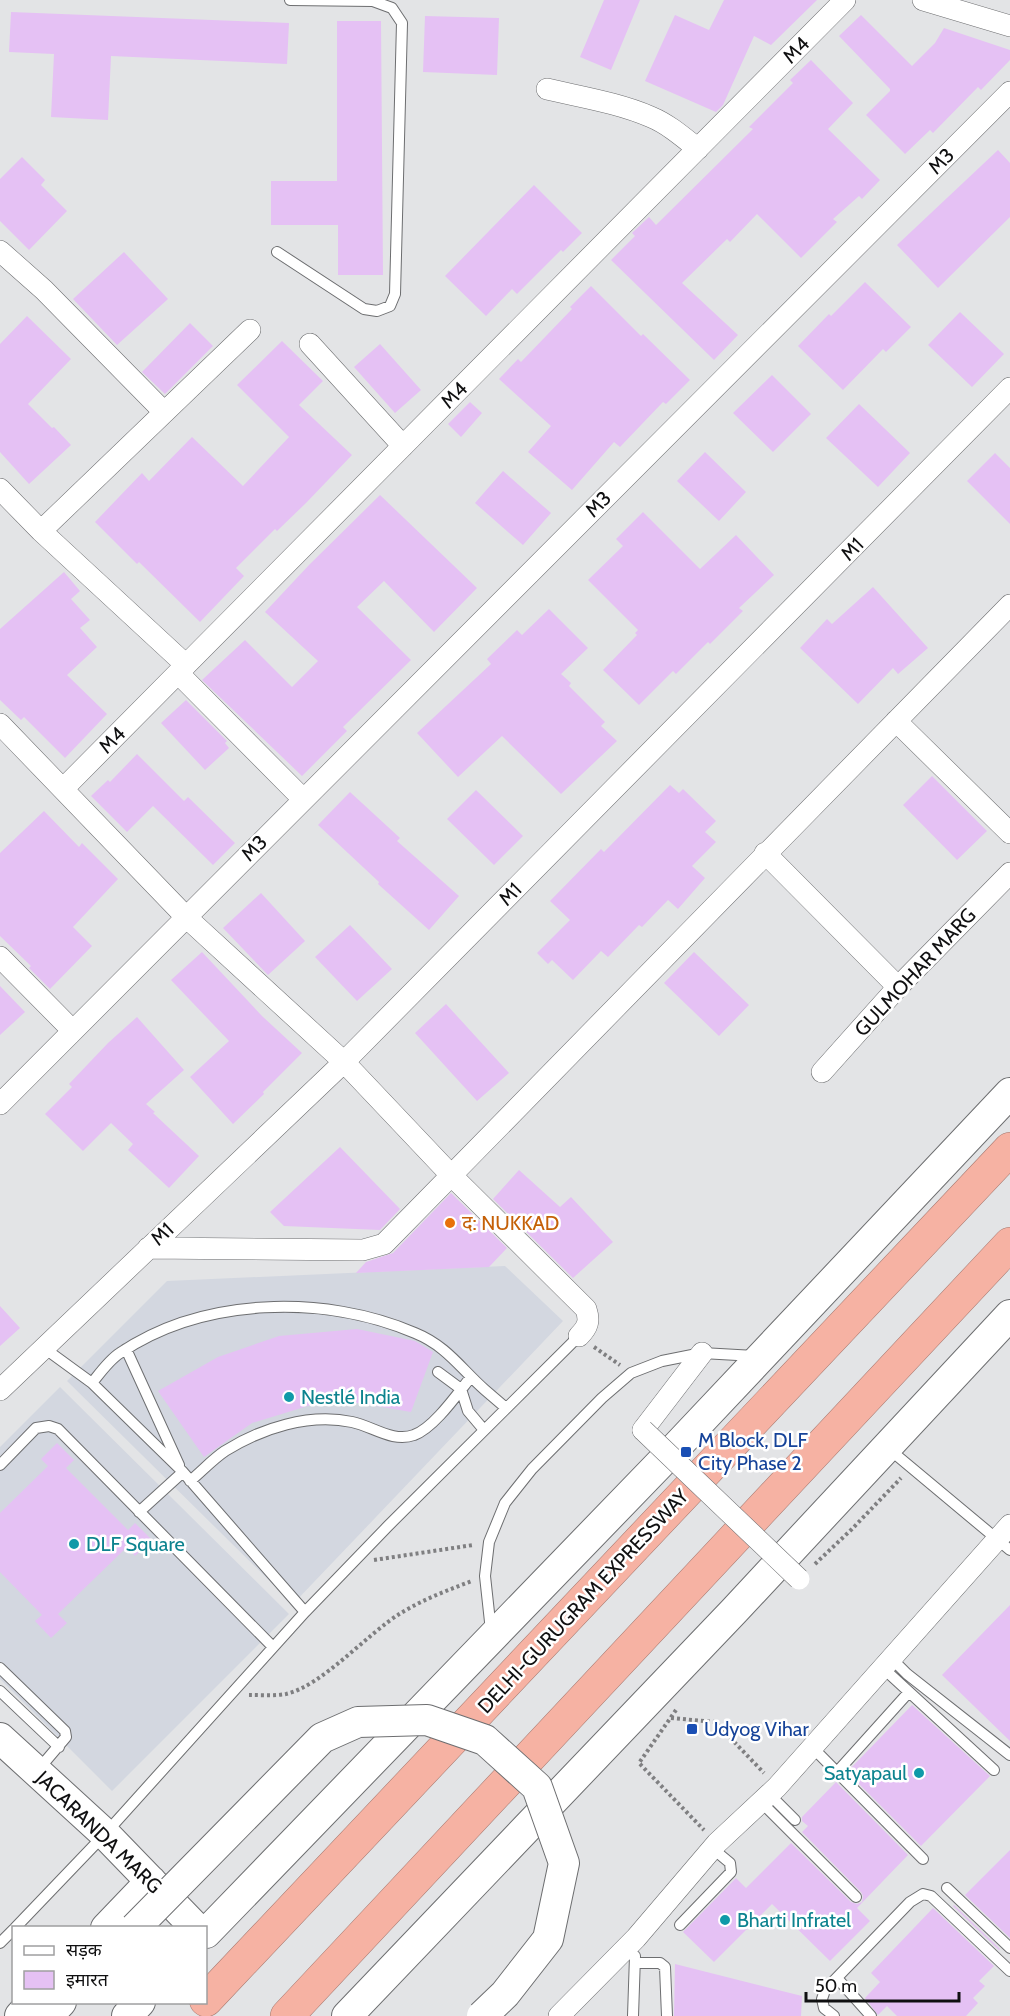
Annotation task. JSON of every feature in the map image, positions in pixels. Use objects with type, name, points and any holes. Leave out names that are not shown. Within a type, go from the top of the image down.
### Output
[{"type":"highway","name":"DELHI-GURUGRAM EXPRESSWAY","points":[[207,1998],[1010,1149]]},
{"type":"highway","points":[[287,2016],[1010,1244]]},
{"type":"highway","name":"DELHI-GURUGRAM EXPRESSWAY","points":[[189,2016],[201,2004]]},
{"type":"main road","points":[[207,1932],[762,1356],[1010,1093]]},
{"type":"main road","points":[[347,2016],[734,1611],[1010,1315]]},
{"type":"main road","points":[[137,1926],[322,1738],[358,1722],[427,1720],[485,1740],[537,1786],[564,1863],[548,1939],[505,1994],[482,2016]]},
{"type":"main road","name":"JACARANDA MARG","points":[[0,1738],[105,1834],[194,1926]]},
{"type":"main road","points":[[108,1926],[151,1881]]},
{"type":"main road","points":[[20,2016],[31,2004]]},
{"type":"main road","points":[[48,2016],[59,2004]]},
{"type":"main road","points":[[128,2016],[138,2004]]},
{"type":"street","name":"M4","points":[[63,789],[845,0]]},
{"type":"street","points":[[923,0],[1010,26]]},
{"type":"street","points":[[547,89],[618,106],[652,117],[698,148]]},
{"type":"street","name":"M3","points":[[0,1104],[1010,92]]},
{"type":"street","points":[[0,251],[44,290],[164,412]]},
{"type":"street","points":[[42,531],[250,330]]},
{"type":"street","points":[[310,344],[403,446]]},
{"type":"street","name":"M1","points":[[0,1390],[344,1062],[1010,388]]},
{"type":"street","points":[[0,489],[182,669],[303,799]]},
{"type":"street","points":[[147,1248],[363,1250],[384,1244],[398,1232],[450,1174],[1009,607]]},
{"type":"street","points":[[896,721],[1010,833]]},
{"type":"street","points":[[0,724],[186,917],[344,1062],[450,1174],[586,1309],[589,1318],[587,1328],[579,1336]]},
{"type":"street","points":[[765,854],[898,987]]},
{"type":"street","name":"GULMOHAR MARG","points":[[822,1072],[898,987],[1010,873]]},
{"type":"street","points":[[0,957],[73,1031]]},
{"type":"street","points":[[702,1353],[643,1430],[799,1579]]},
{"type":"street","points":[[560,2016],[636,1938],[715,1846],[769,1794],[887,1663],[1006,1538]]},
{"type":"lane","points":[[277,252],[364,309],[377,310],[390,306],[395,294],[402,23],[392,8],[373,1],[290,0]]},
{"type":"lane","points":[[92,1383],[118,1354],[167,1328],[210,1315],[278,1308],[311,1309],[365,1317],[416,1333],[450,1354],[471,1377],[506,1408]]},
{"type":"lane","points":[[16,1926],[105,1834],[305,1612],[579,1336]]},
{"type":"lane","points":[[44,1348],[92,1383],[185,1475],[305,1612]]},
{"type":"lane","points":[[126,1349],[185,1475]]},
{"type":"lane","points":[[492,1637],[485,1576],[489,1542],[505,1503],[532,1469],[602,1398],[631,1373],[662,1361],[702,1353],[762,1356]]},
{"type":"lane","points":[[438,1372],[461,1389],[468,1411],[484,1430]]},
{"type":"lane","points":[[139,1512],[185,1475],[253,1435],[277,1427],[318,1419],[353,1422],[387,1434],[413,1436],[427,1428],[471,1377]]},
{"type":"lane","points":[[0,1466],[36,1428],[50,1426],[58,1429],[273,1647]]},
{"type":"lane","points":[[886,1447],[1006,1538]]},
{"type":"lane","points":[[887,1663],[909,1692],[994,1770]]},
{"type":"lane","points":[[887,1663],[907,1674],[1010,1755]]},
{"type":"lane","points":[[0,1668],[65,1731],[66,1737],[59,1747],[36,1771]]},
{"type":"lane","points":[[0,1691],[59,1747]]},
{"type":"lane","points":[[837,1772],[909,1692]]},
{"type":"lane","points":[[812,1747],[923,1859]]},
{"type":"lane","points":[[769,1794],[795,1820]]},
{"type":"lane","points":[[769,1794],[856,1897]]},
{"type":"lane","points":[[680,1925],[731,1872],[730,1863],[715,1846]]},
{"type":"lane","points":[[946,1888],[1010,1948]]},
{"type":"lane","points":[[834,2016],[824,2008],[822,1999],[825,1990],[910,1902],[923,1894],[931,1896],[1010,1971]]},
{"type":"lane","points":[[0,1943],[12,1930]]},
{"type":"lane","points":[[633,2016],[636,1938]]},
{"type":"lane","points":[[635,1963],[660,1963],[667,1970],[667,2016]]},
{"type":"lane","points":[[837,1978],[871,2016]]},
{"type":"path","points":[[579,1336],[631,1373]]},
{"type":"path","points":[[852,1528],[910,1467]]},
{"type":"path","points":[[356,1559],[381,1560],[489,1542]]},
{"type":"path","points":[[230,1696],[286,1694],[306,1685],[401,1613],[438,1594],[485,1576]]},
{"type":"path","points":[[678,1708],[639,1763],[715,1846]]},
{"type":"path","points":[[671,1718],[715,1722],[769,1794]]},
{"type":"shaded area","points":[[505,1266],[563,1321],[293,1604],[67,1381],[167,1281]]},
{"type":"shaded area","name":"DLF Square","points":[[60,1387],[289,1614],[112,1791],[0,1679],[0,1447]]},
{"type":"building","points":[[604,0],[640,0],[611,70],[580,57]]},
{"type":"building","points":[[724,0],[817,0],[771,45],[754,36],[723,105],[716,112],[645,81],[675,15],[709,30]]},
{"type":"building","points":[[11,12],[289,23],[287,64],[111,56],[108,120],[51,117],[54,54],[9,52]]},
{"type":"building","points":[[861,15],[912,66],[935,43],[944,28],[1010,50],[1010,60],[981,90],[978,87],[933,133],[930,130],[905,154],[866,115],[890,89],[839,36]]},
{"type":"building","points":[[425,16],[499,18],[497,75],[423,72]]},
{"type":"building","points":[[337,21],[381,21],[383,275],[338,275],[338,225],[271,225],[271,181],[337,181]]},
{"type":"building","points":[[811,60],[853,103],[828,129],[880,180],[862,199],[859,196],[833,219],[837,222],[801,258],[757,214],[730,242],[727,239],[682,283],[738,335],[714,360],[611,260],[635,236],[632,233],[649,217],[656,225],[753,129],[749,127],[793,83],[790,80]]},
{"type":"building","points":[[998,150],[1010,163],[1010,217],[938,288],[897,245]]},
{"type":"building","points":[[22,157],[45,180],[41,185],[67,211],[29,250],[0,221],[0,179]]},
{"type":"building","points":[[534,185],[582,233],[563,252],[561,250],[517,294],[512,289],[486,316],[445,276]]},
{"type":"building","points":[[124,252],[168,299],[117,345],[73,299]]},
{"type":"building","points":[[865,282],[911,327],[886,352],[883,349],[843,390],[798,346]]},
{"type":"building","points":[[591,286],[641,336],[643,334],[690,380],[666,404],[663,402],[620,447],[614,442],[572,490],[528,452],[551,426],[499,379],[518,359],[521,362]]},
{"type":"building","points":[[960,312],[1004,354],[972,387],[928,345]]},
{"type":"building","points":[[27,316],[71,359],[28,404],[71,445],[29,484],[0,452],[0,344]]},
{"type":"building","points":[[190,323],[213,346],[165,394],[142,372]]},
{"type":"building","points":[[282,341],[323,381],[299,405],[352,455],[306,503],[277,531],[275,529],[236,568],[244,576],[200,622],[95,522],[142,473],[149,481],[192,437],[243,486],[289,437],[237,385]]},
{"type":"building","points":[[380,344],[421,390],[395,413],[354,367]]},
{"type":"building","points":[[772,375],[811,414],[773,452],[733,413]]},
{"type":"building","points":[[470,402],[482,413],[461,437],[448,424]]},
{"type":"building","points":[[859,404],[910,453],[878,487],[826,438]]},
{"type":"building","points":[[705,452],[746,492],[719,521],[677,481]]},
{"type":"building","points":[[995,453],[1010,468],[1010,524],[967,481]]},
{"type":"building","points":[[503,471],[551,513],[523,545],[475,503]]},
{"type":"building","points":[[380,495],[477,588],[434,632],[384,581],[357,607],[411,660],[343,727],[347,731],[302,776],[202,680],[245,640],[292,687],[318,661],[265,612]]},
{"type":"building","points":[[643,512],[700,569],[736,535],[774,575],[739,608],[743,611],[710,644],[708,642],[676,674],[673,671],[639,705],[603,670],[637,635],[635,633],[638,630],[588,580],[623,546],[616,539]]},
{"type":"building","points":[[64,572],[80,591],[71,599],[90,620],[80,628],[97,647],[67,675],[107,714],[65,758],[24,717],[21,720],[0,700],[0,629]]},
{"type":"building","points":[[873,587],[928,648],[898,674],[893,668],[858,704],[800,648],[827,619],[832,624]]},
{"type":"building","points":[[549,609],[588,648],[561,674],[571,683],[569,686],[605,722],[601,726],[617,741],[561,794],[502,736],[458,777],[417,733],[491,664],[487,659],[517,630],[522,635]]},
{"type":"building","points":[[186,700],[227,741],[225,743],[229,748],[205,770],[161,723]]},
{"type":"building","points":[[137,754],[184,801],[188,797],[235,843],[213,865],[153,806],[127,832],[91,796],[108,780],[110,782]]},
{"type":"building","points":[[932,776],[987,831],[957,860],[903,805]]},
{"type":"building","points":[[670,785],[679,793],[683,789],[716,821],[705,832],[716,842],[692,866],[705,878],[678,909],[668,900],[642,927],[639,925],[608,957],[601,951],[573,980],[552,960],[548,964],[537,953],[570,920],[550,901],[601,849],[604,852]]},
{"type":"building","points":[[476,790],[523,836],[494,865],[447,819]]},
{"type":"building","points":[[350,792],[400,838],[397,841],[459,896],[429,930],[318,825]]},
{"type":"building","points":[[44,811],[79,847],[82,843],[118,879],[73,927],[92,946],[50,989],[29,968],[31,966],[0,936],[0,853]]},
{"type":"building","points":[[261,893],[305,941],[268,975],[223,928]]},
{"type":"building","points":[[350,925],[392,969],[357,1001],[315,957]]},
{"type":"building","points":[[202,952],[262,1016],[302,1053],[233,1124],[190,1077],[229,1041],[171,980]]},
{"type":"building","points":[[694,952],[749,1005],[719,1036],[664,983]]},
{"type":"building","points":[[0,986],[25,1012],[0,1035]]},
{"type":"building","points":[[446,1004],[509,1073],[477,1101],[415,1033]]},
{"type":"building","points":[[137,1017],[184,1070],[146,1104],[199,1156],[169,1188],[128,1150],[133,1144],[111,1123],[83,1151],[45,1114],[72,1087],[69,1084],[108,1043]]},
{"type":"building","points":[[340,1147],[400,1209],[380,1230],[284,1226],[270,1212]]},
{"type":"building","points":[[519,1170],[560,1207],[571,1197],[613,1242],[573,1278],[493,1199]]},
{"type":"building","name":"द: NUKKAD","points":[[451,1193],[507,1248],[489,1267],[356,1273],[366,1262],[393,1253]]},
{"type":"building","points":[[0,1306],[20,1328],[0,1346]]},
{"type":"building","name":"Nestlé India","points":[[357,1329],[415,1341],[433,1352],[411,1412],[359,1403],[311,1405],[252,1423],[204,1457],[158,1391],[218,1357],[279,1336]]},
{"type":"building","name":"DLF Square","points":[[57,1443],[74,1460],[66,1468],[128,1530],[135,1523],[152,1540],[135,1556],[127,1547],[58,1614],[67,1623],[51,1638],[35,1621],[42,1615],[0,1572],[0,1513],[48,1466],[41,1459]]},
{"type":"building","points":[[1010,1605],[1010,1741],[942,1675]]},
{"type":"building","name":"Satyapaul","points":[[912,1705],[990,1776],[921,1846],[847,1772]]},
{"type":"building","points":[[836,1782],[908,1855],[857,1908],[870,1921],[830,1961],[772,1904],[714,1962],[683,1932],[736,1878],[746,1888],[791,1843],[851,1902],[857,1904],[862,1902],[861,1892],[802,1832],[808,1826],[802,1821],[802,1817]]},
{"type":"building","points":[[1010,1850],[1010,1938],[965,1895]]},
{"type":"building","points":[[954,1905],[1000,1949],[953,1906]]},
{"type":"building","points":[[933,1908],[994,1966],[979,1981],[985,1986],[973,1998],[978,2003],[966,2016],[897,2016],[887,2006],[878,2015],[865,1998],[880,1982],[871,1973]]},
{"type":"building","points":[[675,1964],[802,1996],[801,2016],[674,2016]]},
{"type":"place","name":"द: NUKKAD","points":[[450,1223]]},
{"type":"place","name":"Nestlé India","points":[[289,1397]]},
{"type":"place","name":"M Block, DLF City Phase 2","points":[[686,1452]]},
{"type":"place","name":"DLF Square","points":[[74,1544]]},
{"type":"place","name":"Udyog Vihar","points":[[692,1729]]},
{"type":"place","name":"Satyapaul","points":[[919,1773]]},
{"type":"place","name":"Bharti Infratel","points":[[725,1920]]}]
